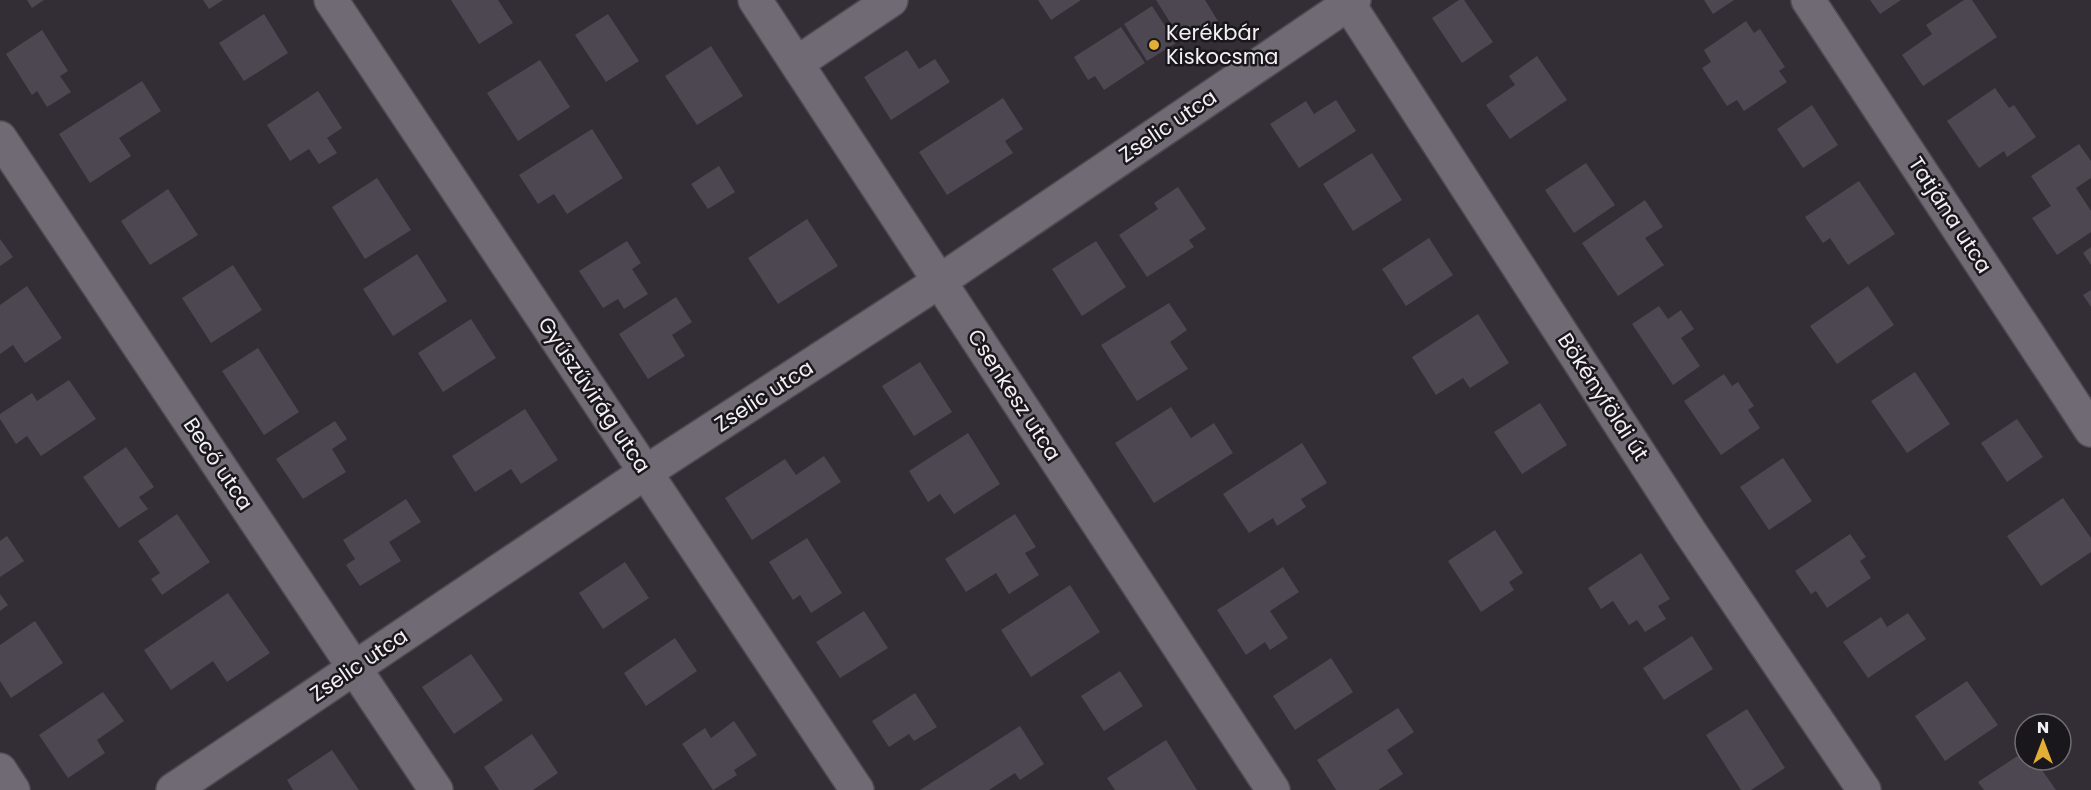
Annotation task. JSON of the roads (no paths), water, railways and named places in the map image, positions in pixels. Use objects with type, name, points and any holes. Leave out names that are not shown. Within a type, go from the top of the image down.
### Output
[{"type":"street","name":"Gyűszűvirág utca","points":[[331,0],[857,790]]},
{"type":"street","name":"Csenkesz utca","points":[[755,0],[1273,790]]},
{"type":"street","points":[[797,63],[891,0]]},
{"type":"street","name":"Tatjána utca","points":[[1808,0],[2091,430]]},
{"type":"street","name":"Zselic utca","points":[[172,790],[646,472],[940,281],[1350,1]]},
{"type":"street","name":"Bökényföldi út","points":[[1350,1],[1690,532],[1864,790]]},
{"type":"street","name":"Becő utca","points":[[0,138],[436,790]]},
{"type":"street","points":[[0,770],[13,790]]},
{"type":"place","name":"Kerékbár Kiskocsma","points":[[1154,45]]}]
